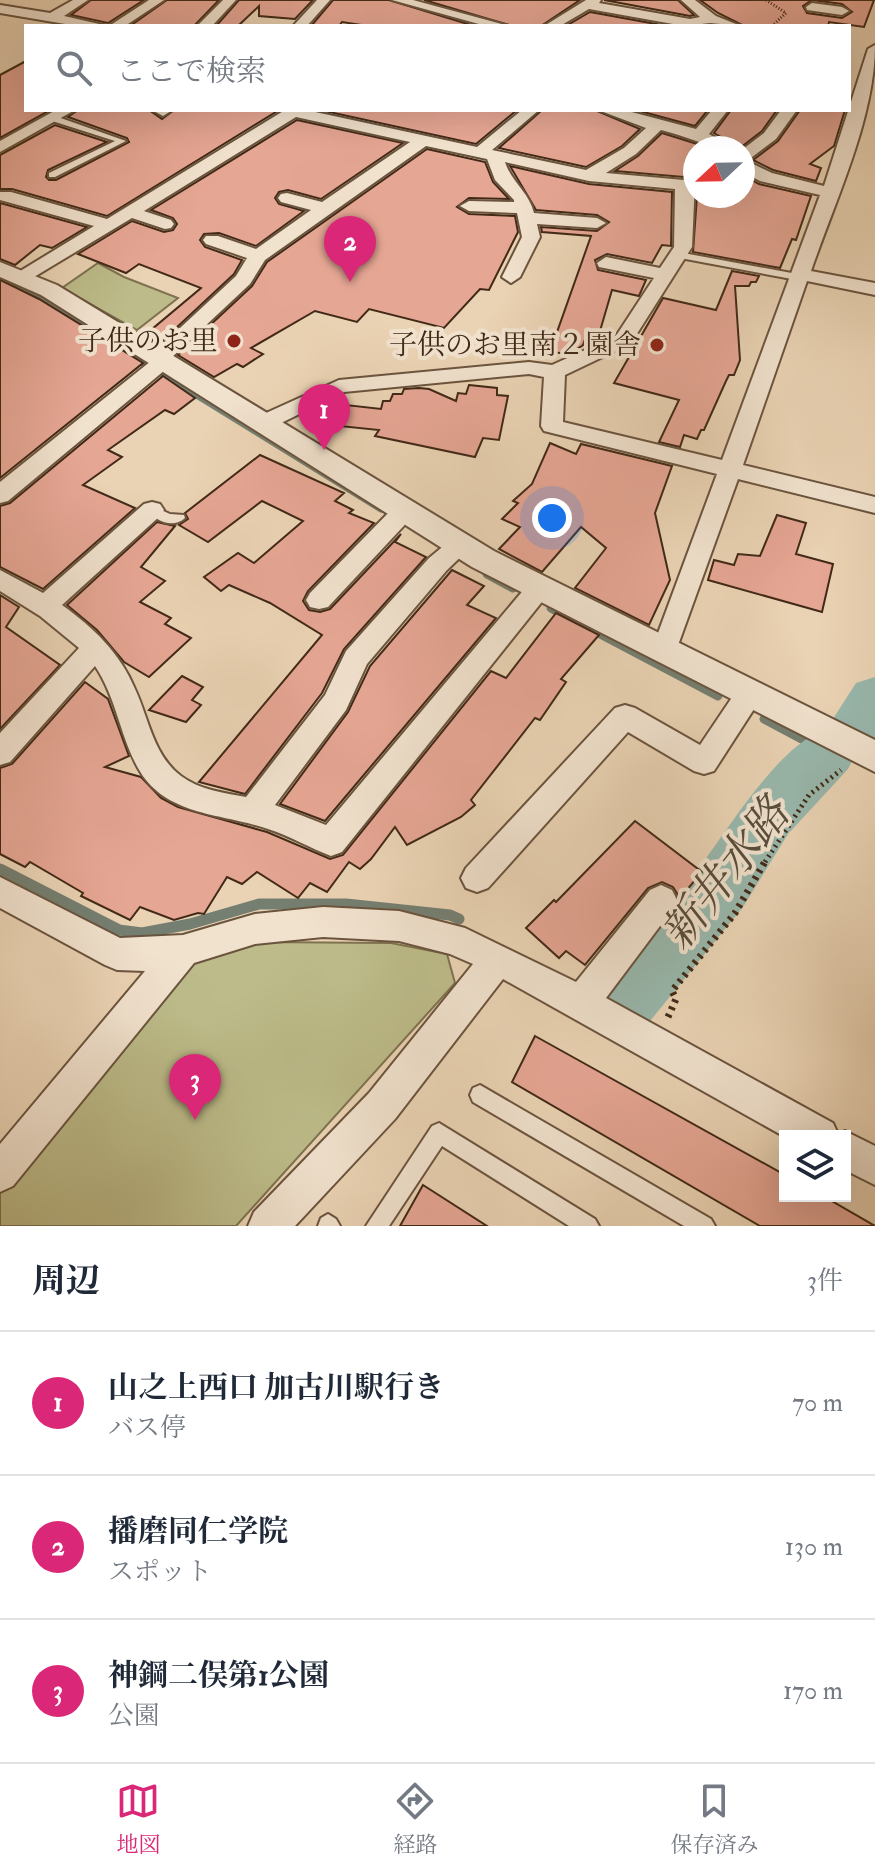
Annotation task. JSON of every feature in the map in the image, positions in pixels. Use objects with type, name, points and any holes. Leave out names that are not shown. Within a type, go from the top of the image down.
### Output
[{"type":"street","points":[[0,7],[9,0]]},
{"type":"street","points":[[53,17],[82,0]]},
{"type":"street","points":[[119,24],[158,0]]},
{"type":"street","points":[[206,24],[230,0]]},
{"type":"street","points":[[302,24],[324,0]]},
{"type":"street","points":[[398,0],[490,24]]},
{"type":"street","points":[[427,24],[467,0]]},
{"type":"street","points":[[687,0],[711,19],[727,24]]},
{"type":"street","points":[[554,24],[591,2],[690,23],[711,19]]},
{"type":"street","points":[[812,7],[845,6]]},
{"type":"street","points":[[0,7],[90,24]]},
{"type":"street","points":[[664,652],[731,470],[828,192],[855,100],[875,49]]},
{"type":"street","points":[[24,277],[293,112]]},
{"type":"street","points":[[298,112],[327,123],[368,128],[421,142],[589,176],[683,184]]},
{"type":"street","points":[[487,154],[529,112]]},
{"type":"street","points":[[613,112],[700,135],[718,112]]},
{"type":"street","points":[[755,148],[764,142],[787,112]]},
{"type":"street","points":[[0,147],[59,114]]},
{"type":"street","points":[[589,176],[630,151],[654,129],[653,123]]},
{"type":"street","points":[[0,495],[161,359],[243,280],[258,256],[421,142]]},
{"type":"street","points":[[487,154],[503,180],[522,198],[531,237],[511,277]]},
{"type":"street","points":[[755,171],[766,177],[828,192]]},
{"type":"street","points":[[755,180],[766,177]]},
{"type":"street","points":[[5,196],[106,224]]},
{"type":"street","points":[[287,198],[325,208]]},
{"type":"street","points":[[469,206],[597,223]]},
{"type":"street","points":[[263,423],[339,386],[529,368],[555,372],[623,340],[683,247],[687,208]]},
{"type":"street","points":[[128,211],[165,224]]},
{"type":"street","points":[[212,240],[258,256]]},
{"type":"street","points":[[606,263],[665,274]]},
{"type":"street","points":[[0,269],[24,277],[161,359],[461,545],[867,754]]},
{"type":"street","points":[[798,275],[875,289]]},
{"type":"street","points":[[555,372],[552,426],[875,505]]},
{"type":"street","points":[[44,607],[152,510]]},
{"type":"street","points":[[319,600],[405,510]]},
{"type":"street","points":[[252,812],[336,702],[356,658],[438,564],[461,545]]},
{"type":"street","points":[[0,579],[85,636],[95,648],[117,680],[147,759],[168,783],[182,793],[267,815],[331,842],[540,588]]},
{"type":"street","points":[[0,753],[95,648]]},
{"type":"street","points":[[477,878],[625,716],[704,762],[749,695]]},
{"type":"street","points":[[0,892],[117,954],[150,955],[183,951],[255,929],[323,922],[399,926],[453,939],[581,1003],[809,1130]]},
{"type":"street","points":[[581,1003],[661,900]]},
{"type":"street","points":[[0,1173],[183,951]]},
{"type":"street","points":[[268,1226],[382,1106],[498,959]]},
{"type":"street","points":[[851,1153],[875,1166]]},
{"type":"lane","points":[[52,175],[122,141],[59,114]]},
{"type":"lane","points":[[678,255],[798,275]]},
{"type":"lane","points":[[152,510],[168,519],[179,518]]},
{"type":"lane","points":[[480,1095],[704,1226]]},
{"type":"lane","points":[[377,1226],[439,1133],[588,1226]]},
{"type":"path","points":[[766,0],[786,13],[774,24]]},
{"type":"path","points":[[672,991],[734,914],[800,807],[829,775],[867,754]]},
{"type":"shaded area","points":[[98,263],[124,277],[178,298],[137,330],[62,288]]},
{"type":"shaded area","points":[[257,942],[391,943],[447,954],[455,983],[236,1226],[0,1226],[0,1191],[178,979],[196,960]]},
{"type":"building","points":[[91,0],[144,0],[108,23],[71,15]]},
{"type":"building","points":[[167,0],[219,0],[196,24],[133,24]]},
{"type":"building","points":[[239,0],[313,0],[295,19],[259,16],[259,6],[240,24],[218,24]]},
{"type":"building","points":[[333,0],[389,0],[468,24],[342,22],[313,24]]},
{"type":"building","points":[[424,0],[580,0],[544,24],[505,24]]},
{"type":"building","points":[[604,0],[678,0],[694,15],[690,16]]},
{"type":"building","points":[[700,0],[812,0],[874,0],[864,27],[829,22],[740,24]],"holes":[[[812,0],[842,4],[852,12],[842,18],[807,13],[803,6]]]},
{"type":"building","points":[[590,12],[656,24],[569,24]]},
{"type":"building","points":[[24,62],[24,112],[46,112],[0,138],[0,75]]},
{"type":"building","points":[[75,112],[152,112],[162,119],[171,112],[276,112],[107,216],[12,189],[0,189],[0,155],[55,125],[107,142],[48,170],[46,177],[49,180],[56,180],[129,142],[127,138],[68,117]]},
{"type":"building","points":[[329,112],[515,112],[476,144]]},
{"type":"building","points":[[540,112],[600,112],[640,129],[622,146],[586,167],[499,148]]},
{"type":"building","points":[[643,112],[706,112],[695,126]]},
{"type":"building","points":[[730,112],[776,112],[755,136],[719,136],[714,133]]},
{"type":"building","points":[[799,112],[844,112],[834,146],[810,164],[821,168],[816,181],[773,170],[755,158],[778,141]]},
{"type":"building","points":[[297,120],[403,143],[321,199],[288,190],[279,192],[275,198],[279,204],[304,211],[256,246],[219,233],[204,234],[200,240],[205,247],[242,260],[234,274],[159,344],[145,335],[201,288],[139,264],[126,273],[78,254],[132,221],[164,232],[173,230],[177,224],[173,218],[151,210]]},
{"type":"building","points":[[662,133],[683,140],[683,177],[615,171],[638,156]]},
{"type":"building","points":[[427,149],[485,162],[493,182],[509,199],[469,198],[457,207],[469,214],[515,216],[518,232],[489,290],[480,289],[444,328],[369,309],[357,322],[315,311],[251,348],[263,354],[243,367],[237,364],[214,377],[178,355],[252,286],[267,262]]},
{"type":"building","points":[[510,166],[589,184],[672,192],[671,246],[662,245],[652,263],[607,254],[595,260],[598,270],[646,280],[639,296],[612,290],[600,331],[588,331],[583,345],[570,354],[550,352],[591,236],[542,232],[541,227],[597,231],[609,222],[597,215],[536,210]]},
{"type":"building","points":[[755,182],[811,196],[796,240],[792,239],[780,268],[693,252],[696,208],[755,208]]},
{"type":"building","points":[[0,203],[87,227],[52,248],[40,245],[15,265],[0,259]]},
{"type":"building","points":[[732,271],[759,276],[749,286],[735,286],[740,360],[734,375],[729,375],[697,439],[684,435],[680,447],[659,442],[679,400],[614,383],[663,298],[716,310]]},
{"type":"building","points":[[0,280],[39,299],[143,363],[0,478]]},
{"type":"building","points":[[163,376],[195,398],[174,414],[165,410],[108,450],[122,457],[83,485],[135,508],[43,589],[0,567],[0,506],[10,503]]},
{"type":"building","points":[[469,385],[497,388],[497,395],[508,396],[499,440],[483,438],[475,457],[375,436],[379,430],[320,424],[328,403],[381,409],[383,401],[390,401],[393,394],[419,388],[456,401],[458,393],[466,394]]},
{"type":"building","points":[[550,443],[576,454],[581,444],[672,466],[655,513],[670,580],[649,625],[575,588],[606,548],[581,527],[542,572],[499,549],[520,527],[502,519],[518,503],[513,501],[532,484]]},
{"type":"building","points":[[260,455],[344,493],[335,501],[353,510],[349,513],[374,523],[308,591],[303,601],[309,610],[320,612],[330,609],[401,534],[395,542],[426,557],[344,649],[322,693],[245,794],[199,782],[322,635],[270,603],[229,585],[221,591],[204,577],[238,553],[254,563],[303,521],[262,501],[208,542],[179,525],[188,519],[185,513]]},
{"type":"building","points":[[777,515],[806,523],[796,554],[833,564],[822,612],[708,580],[714,560],[734,565],[738,554],[760,556]]},
{"type":"building","points":[[157,522],[175,526],[141,567],[165,581],[140,602],[171,618],[165,624],[191,638],[149,677],[124,662],[97,630],[67,605]]},
{"type":"building","points":[[452,570],[484,586],[467,605],[496,618],[325,821],[280,804],[348,712],[370,666]]},
{"type":"building","points":[[0,595],[19,607],[6,627],[60,665],[0,729]]},
{"type":"building","points":[[556,613],[599,635],[561,679],[566,682],[540,720],[535,718],[471,800],[475,805],[461,817],[407,845],[395,827],[371,859],[360,869],[349,862],[327,892],[310,883],[298,898],[257,872],[242,884],[227,877],[204,914],[174,920],[140,907],[130,920],[81,896],[83,893],[30,862],[25,867],[0,854],[0,768],[12,764],[85,682],[108,699],[129,756],[105,767],[141,777],[161,798],[178,807],[267,832],[330,859],[343,855],[491,671],[506,678]]},
{"type":"building","points":[[182,676],[203,687],[192,700],[201,705],[186,722],[149,710]]},
{"type":"building","points":[[635,821],[702,872],[680,898],[673,887],[662,882],[648,888],[585,965],[566,951],[559,958],[526,928],[554,900],[556,902]]},
{"type":"building","points":[[535,1036],[779,1172],[779,1202],[833,1202],[875,1226],[760,1226],[512,1082]]},
{"type":"building","points":[[423,1185],[487,1226],[400,1226]]},
{"type":"waterway","points":[[0,278],[46,301],[102,337]]},
{"type":"waterway","points":[[99,335],[146,365]]},
{"type":"waterway","points":[[161,373],[381,509]]},
{"type":"waterway","points":[[487,574],[513,588]]},
{"type":"waterway","points":[[551,608],[718,696]]},
{"type":"waterway","name":"新井水路","points":[[856,725],[875,698]]},
{"type":"waterway","points":[[764,719],[828,753]]},
{"type":"waterway","name":"新井水路","points":[[627,998],[721,887],[767,816],[828,753]]},
{"type":"waterway","points":[[0,869],[119,930],[142,933],[190,924],[259,904],[346,904],[450,915],[459,919]]},
{"type":"place","name":"播磨同仁学院","points":[[350,282]]},
{"type":"place","name":"子供のお里","points":[[234,341]]},
{"type":"place","name":"子供のお里南２園舎","points":[[657,345]]},
{"type":"place","name":"山之上西口 加古川駅行き","points":[[324,450]]},
{"type":"place","name":"神鋼二俣第1公園","points":[[195,1120]]}]
